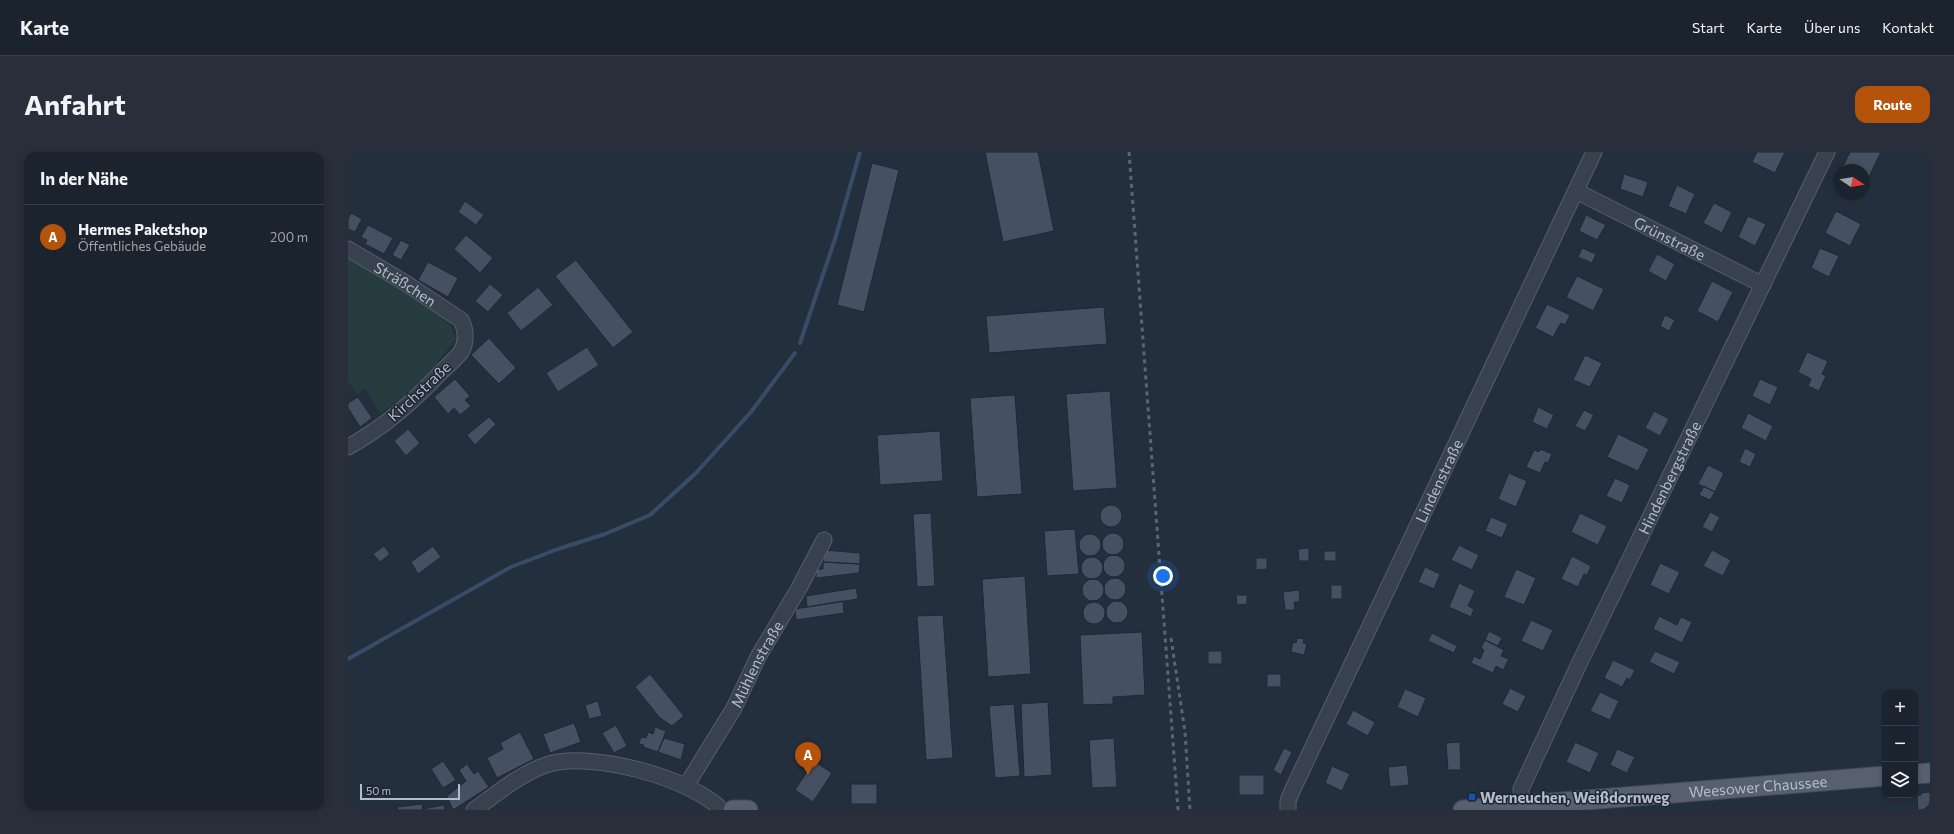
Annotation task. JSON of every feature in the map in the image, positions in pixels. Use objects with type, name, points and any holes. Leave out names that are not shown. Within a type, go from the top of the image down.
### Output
[{"type":"main road","points":[[1918,774],[1930,773]]},
{"type":"main road","name":"Weesower Chaussee","points":[[1463,810],[1882,776]]},
{"type":"main road","points":[[733,810],[748,810]]},
{"type":"street","name":"Lindenstraße","points":[[1288,810],[1288,801],[1292,791],[1594,152]]},
{"type":"street","name":"Hindenbergstraße","points":[[1522,806],[1521,789],[1569,685],[1827,152]]},
{"type":"street","name":"Grünstraße","points":[[1576,191],[1763,285]]},
{"type":"street","name":"Sträßchen","points":[[348,249],[404,282],[461,320]]},
{"type":"street","name":"Kirchstraße","points":[[348,447],[365,438],[421,394],[461,352],[465,336],[465,327],[461,320]]},
{"type":"street","name":"Mühlenstraße","points":[[686,786],[734,708],[758,657],[799,588],[824,540]]},
{"type":"street","points":[[474,810],[530,772],[547,764],[563,762],[598,762],[651,773],[686,786],[714,802],[722,810]]},
{"type":"green space","points":[[348,255],[422,301],[451,326],[456,339],[438,361],[403,397],[380,413],[366,389],[357,394],[348,381]]},
{"type":"building","points":[[985,152],[1038,152],[1054,231],[1003,242]]},
{"type":"building","points":[[1757,152],[1785,152],[1775,173],[1752,162]]},
{"type":"building","points":[[1850,152],[1881,152],[1870,175],[1870,164],[1844,164]]},
{"type":"building","points":[[872,163],[899,170],[864,312],[837,305]]},
{"type":"building","points":[[1624,174],[1648,182],[1643,197],[1620,189]]},
{"type":"building","points":[[1677,185],[1695,194],[1686,214],[1668,206]]},
{"type":"building","points":[[465,201],[484,215],[476,225],[458,212]]},
{"type":"building","points":[[1714,203],[1732,212],[1722,233],[1703,223]]},
{"type":"building","points":[[1836,211],[1861,224],[1850,246],[1825,233]]},
{"type":"building","points":[[351,213],[362,219],[355,232],[348,229],[348,219]]},
{"type":"building","points":[[1586,215],[1606,225],[1597,240],[1579,231]]},
{"type":"building","points":[[1748,216],[1766,224],[1755,246],[1738,237]]},
{"type":"building","points":[[368,225],[393,238],[384,254],[365,244],[367,240],[361,237]]},
{"type":"building","points":[[466,235],[493,258],[480,273],[454,249]]},
{"type":"building","points":[[401,240],[410,245],[401,260],[392,255]]},
{"type":"building","points":[[1582,248],[1596,254],[1592,263],[1578,257]]},
{"type":"building","points":[[1820,248],[1839,256],[1829,277],[1811,268]]},
{"type":"building","points":[[1657,254],[1675,264],[1666,281],[1648,271]]},
{"type":"building","points":[[576,260],[633,332],[613,348],[555,276]]},
{"type":"building","points":[[428,262],[458,278],[448,297],[418,280]]},
{"type":"building","points":[[1577,276],[1604,289],[1593,311],[1566,297]]},
{"type":"building","points":[[1712,281],[1733,292],[1718,322],[1697,311]]},
{"type":"building","points":[[490,284],[503,295],[488,312],[475,301]]},
{"type":"building","points":[[538,287],[553,305],[521,331],[507,313]]},
{"type":"building","points":[[1547,304],[1570,315],[1565,325],[1561,323],[1553,337],[1535,328]]},
{"type":"building","points":[[1104,307],[1107,344],[989,353],[986,316]]},
{"type":"building","points":[[1665,315],[1675,320],[1669,331],[1660,326]]},
{"type":"building","points":[[489,338],[516,368],[499,384],[471,355]]},
{"type":"building","points":[[587,347],[599,365],[558,392],[546,373]]},
{"type":"building","points":[[1807,352],[1828,361],[1822,374],[1826,376],[1819,391],[1808,386],[1811,379],[1798,372]]},
{"type":"building","points":[[1585,355],[1602,363],[1590,387],[1573,380]]},
{"type":"building","points":[[455,379],[470,396],[465,400],[471,406],[460,415],[454,408],[448,414],[434,397]]},
{"type":"building","points":[[1760,379],[1778,387],[1770,405],[1752,396]]},
{"type":"building","points":[[1110,391],[1117,488],[1073,491],[1066,394]]},
{"type":"building","points":[[1015,395],[1022,494],[977,497],[970,398]]},
{"type":"building","points":[[358,397],[372,418],[360,427],[348,408],[348,403]]},
{"type":"building","points":[[1538,407],[1554,415],[1547,429],[1532,422]]},
{"type":"building","points":[[1584,410],[1594,415],[1585,431],[1575,426]]},
{"type":"building","points":[[1654,411],[1669,419],[1660,436],[1645,428]]},
{"type":"building","points":[[1748,413],[1773,426],[1766,441],[1741,428]]},
{"type":"building","points":[[489,417],[496,424],[475,445],[467,435]]},
{"type":"building","points":[[408,429],[420,443],[406,456],[394,441]]},
{"type":"building","points":[[940,431],[943,481],[880,485],[877,435]]},
{"type":"building","points":[[1618,434],[1649,449],[1638,471],[1607,457]]},
{"type":"building","points":[[1745,448],[1756,454],[1750,467],[1739,462]]},
{"type":"building","points":[[1540,449],[1552,454],[1548,463],[1545,462],[1540,473],[1526,467],[1534,450],[1539,452]]},
{"type":"building","points":[[1708,465],[1724,473],[1715,492],[1698,484]]},
{"type":"building","points":[[1509,473],[1527,481],[1516,507],[1498,499]]},
{"type":"building","points":[[1615,478],[1630,485],[1622,503],[1606,496]]},
{"type":"building","points":[[1704,486],[1715,492],[1710,500],[1699,495]]},
{"type":"building","points":[[1111,505],[1119,508],[1122,516],[1119,524],[1111,527],[1103,524],[1100,516],[1103,508]]},
{"type":"building","points":[[1710,512],[1720,517],[1712,532],[1702,527]]},
{"type":"building","points":[[931,513],[935,586],[917,587],[913,514]]},
{"type":"building","points":[[1580,513],[1607,526],[1598,545],[1571,532]]},
{"type":"building","points":[[1491,517],[1508,524],[1502,538],[1485,531]]},
{"type":"building","points":[[1075,529],[1079,574],[1047,576],[1044,531]]},
{"type":"building","points":[[1113,533],[1121,536],[1124,544],[1121,552],[1113,555],[1105,552],[1102,544],[1105,536]]},
{"type":"building","points":[[1090,534],[1098,537],[1101,545],[1098,553],[1090,556],[1082,553],[1079,545],[1082,537]]},
{"type":"building","points":[[1459,545],[1479,555],[1472,570],[1451,560]]},
{"type":"building","points":[[384,546],[390,554],[380,562],[373,554]]},
{"type":"building","points":[[433,546],[441,557],[418,574],[411,562]]},
{"type":"building","points":[[1309,548],[1309,561],[1299,561],[1298,549]]},
{"type":"building","points":[[824,550],[860,553],[860,564],[823,562]]},
{"type":"building","points":[[1712,550],[1731,560],[1723,576],[1703,566]]},
{"type":"building","points":[[1324,551],[1336,551],[1336,561],[1324,561]]},
{"type":"building","points":[[1114,555],[1122,558],[1125,566],[1122,574],[1114,577],[1106,574],[1103,566],[1106,558]]},
{"type":"building","points":[[1572,556],[1591,566],[1587,575],[1584,574],[1578,587],[1561,579]]},
{"type":"building","points":[[1092,557],[1100,560],[1103,568],[1100,576],[1092,579],[1084,576],[1081,568],[1084,560]]},
{"type":"building","points":[[1256,558],[1267,558],[1267,569],[1256,570]]},
{"type":"building","points":[[823,562],[860,564],[859,573],[816,578],[816,569],[823,569]]},
{"type":"building","points":[[1660,563],[1680,572],[1669,594],[1650,585]]},
{"type":"building","points":[[1425,567],[1440,574],[1434,589],[1418,582]]},
{"type":"building","points":[[1516,569],[1536,578],[1524,605],[1504,597]]},
{"type":"building","points":[[1025,576],[1031,674],[988,677],[982,579]]},
{"type":"building","points":[[1115,578],[1123,581],[1126,589],[1123,597],[1115,600],[1107,597],[1104,589],[1107,581]]},
{"type":"building","points":[[1093,579],[1101,582],[1104,590],[1101,598],[1093,601],[1085,598],[1082,590],[1085,582]]},
{"type":"building","points":[[1459,583],[1475,591],[1468,606],[1474,609],[1471,617],[1449,607]]},
{"type":"building","points":[[1331,585],[1342,585],[1342,599],[1331,599]]},
{"type":"building","points":[[856,588],[858,599],[807,607],[806,596]]},
{"type":"building","points":[[1299,590],[1300,602],[1294,602],[1295,610],[1285,610],[1283,592]]},
{"type":"building","points":[[1236,595],[1247,595],[1247,604],[1237,605]]},
{"type":"building","points":[[843,601],[844,613],[796,620],[795,609]]},
{"type":"building","points":[[1117,601],[1125,604],[1128,612],[1125,620],[1117,623],[1109,620],[1106,612],[1109,604]]},
{"type":"building","points":[[1094,602],[1102,605],[1105,613],[1102,621],[1094,624],[1086,621],[1083,613],[1086,605]]},
{"type":"building","points":[[943,615],[953,758],[926,760],[917,616]]},
{"type":"building","points":[[1659,616],[1677,625],[1681,617],[1692,622],[1682,643],[1653,629]]},
{"type":"building","points":[[1531,620],[1553,630],[1543,651],[1521,641]]},
{"type":"building","points":[[1489,631],[1502,638],[1498,646],[1485,640]]},
{"type":"building","points":[[1142,632],[1145,695],[1113,697],[1113,704],[1083,705],[1080,635]]},
{"type":"building","points":[[1432,633],[1457,646],[1454,653],[1428,641]]},
{"type":"building","points":[[1297,638],[1304,639],[1303,643],[1307,644],[1304,655],[1291,652],[1293,642],[1296,643]]},
{"type":"building","points":[[1485,640],[1504,650],[1501,656],[1509,659],[1503,670],[1496,666],[1493,673],[1471,663],[1474,656],[1480,659],[1484,650],[1481,648]]},
{"type":"building","points":[[1208,651],[1222,651],[1222,664],[1208,664]]},
{"type":"building","points":[[1655,651],[1680,662],[1674,674],[1649,662]]},
{"type":"building","points":[[1613,660],[1635,670],[1630,680],[1627,678],[1622,687],[1604,678]]},
{"type":"building","points":[[650,674],[684,716],[672,726],[660,718],[635,687]]},
{"type":"building","points":[[1267,674],[1281,674],[1281,687],[1267,687]]},
{"type":"building","points":[[1510,688],[1526,696],[1518,712],[1502,704]]},
{"type":"building","points":[[1405,689],[1426,698],[1418,717],[1397,707]]},
{"type":"building","points":[[1600,692],[1619,701],[1610,720],[1590,711]]},
{"type":"building","points":[[598,701],[602,716],[589,719],[585,705]]},
{"type":"building","points":[[1048,702],[1052,775],[1024,777],[1021,704]]},
{"type":"building","points":[[1014,704],[1020,776],[995,778],[989,706]]},
{"type":"building","points":[[1353,710],[1375,722],[1368,736],[1346,724]]},
{"type":"building","points":[[574,723],[581,742],[550,753],[543,734]]},
{"type":"building","points":[[616,725],[627,746],[614,753],[602,733]]},
{"type":"building","points":[[655,727],[666,731],[658,752],[643,747],[644,745],[639,744],[641,737],[646,738],[648,732],[653,734]]},
{"type":"building","points":[[520,732],[534,759],[497,778],[487,758],[503,749],[500,743]]},
{"type":"building","points":[[664,738],[685,744],[681,760],[658,752]]},
{"type":"building","points":[[1114,738],[1117,787],[1092,788],[1089,740]]},
{"type":"building","points":[[1460,742],[1461,770],[1448,770],[1446,743]]},
{"type":"building","points":[[1575,742],[1599,753],[1590,773],[1566,762]]},
{"type":"building","points":[[1284,748],[1292,752],[1281,775],[1273,770]]},
{"type":"building","points":[[1617,749],[1635,757],[1627,773],[1610,765]]},
{"type":"building","points":[[443,761],[456,780],[443,788],[431,769]]},
{"type":"building","points":[[814,761],[832,773],[813,802],[795,790]]},
{"type":"building","points":[[467,764],[474,774],[478,771],[489,787],[453,810],[447,796],[466,781],[459,770]]},
{"type":"building","points":[[1407,765],[1409,785],[1390,787],[1388,767]]},
{"type":"building","points":[[1332,766],[1350,774],[1342,791],[1325,783]]},
{"type":"building","points":[[1239,775],[1264,775],[1264,795],[1239,795]]},
{"type":"building","points":[[851,784],[877,784],[877,804],[851,804]]},
{"type":"building","points":[[1930,792],[1930,810],[1918,810],[1917,798],[1918,796],[1921,795],[1921,793]]},
{"type":"building","points":[[422,804],[423,810],[398,810],[397,807]]},
{"type":"building","points":[[444,805],[445,810],[423,810],[423,809]]},
{"type":"waterway","points":[[800,343],[835,239],[860,152]]},
{"type":"waterway","points":[[348,659],[511,567],[558,549],[605,534],[650,515],[696,473],[751,412],[795,353]]},
{"type":"railway","points":[[1129,152],[1178,810]]},
{"type":"railway","points":[[1171,638],[1185,732],[1190,810]]},
{"type":"place","name":"Hermes Paketshop","points":[[808,775]]},
{"type":"place","name":"Werneuchen, Weißdornweg","points":[[1472,797]]}]
